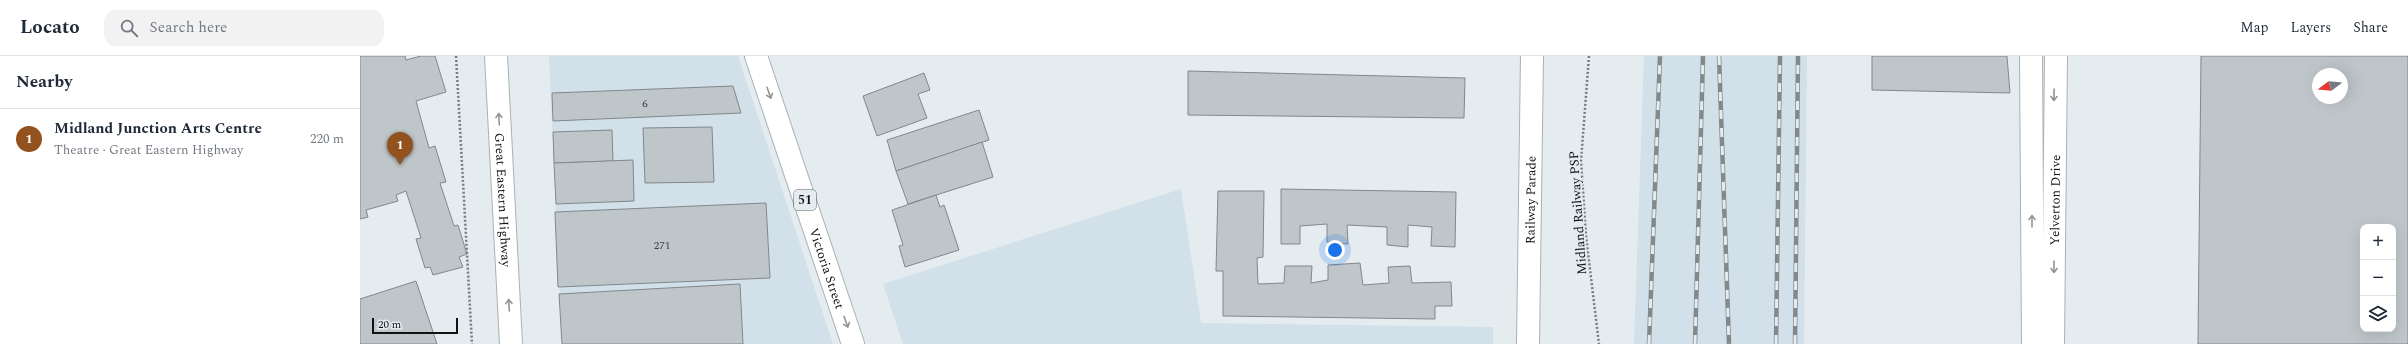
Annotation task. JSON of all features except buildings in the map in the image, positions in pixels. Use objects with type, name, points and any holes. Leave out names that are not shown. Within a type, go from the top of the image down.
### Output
[{"type":"main road","name":"Great Eastern Highway","points":[[496,56],[511,344]]},
{"type":"main road","name":"Victoria Street","points":[[756,56],[853,344]]},
{"type":"main road","name":"Railway Parade","points":[[1528,344],[1532,56]]},
{"type":"main road","name":"Yelverton Drive","points":[[2031,56],[2033,344]]},
{"type":"main road","name":"Yelverton Drive","points":[[2053,344],[2056,56]]},
{"type":"path","points":[[456,56],[472,344]]},
{"type":"path","name":"Midland Railway PSP","points":[[1588,56],[1581,161],[1586,236],[1599,344]]},
{"type":"shaded area","points":[[549,56],[738,56],[833,344],[562,344]]},
{"type":"shaded area","points":[[1644,56],[1807,56],[1804,344],[1634,344]]},
{"type":"shaded area","points":[[1181,189],[1201,323],[1493,327],[1493,344],[903,344],[883,284]]},
{"type":"railway","points":[[1649,344],[1660,56]]},
{"type":"railway","points":[[1695,344],[1703,56]]},
{"type":"railway","points":[[1719,56],[1729,344]]},
{"type":"railway","points":[[1776,344],[1780,56]]},
{"type":"railway","points":[[1795,344],[1798,56]]},
{"type":"place","name":"Midland Junction Arts Centre","points":[[400,165]]}]
